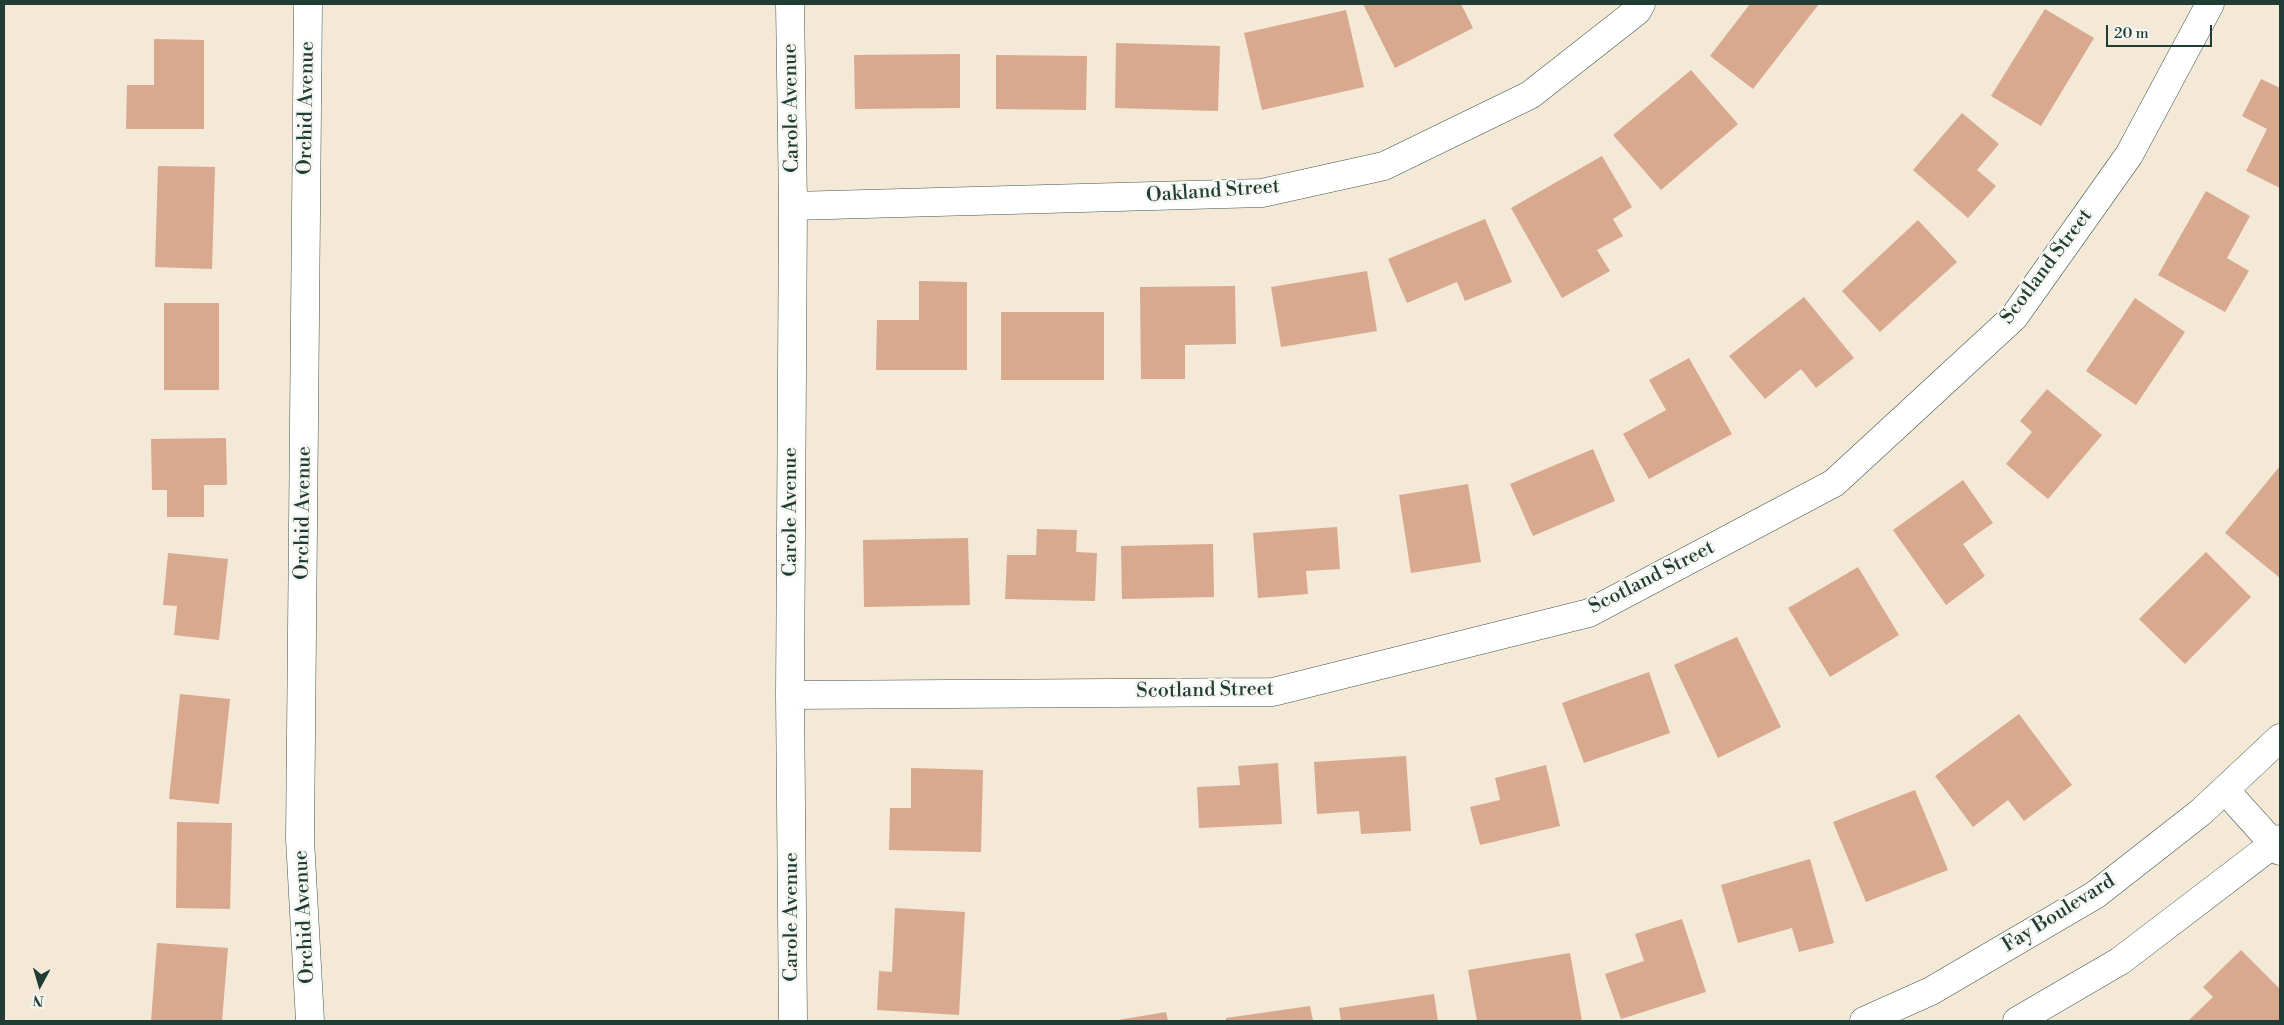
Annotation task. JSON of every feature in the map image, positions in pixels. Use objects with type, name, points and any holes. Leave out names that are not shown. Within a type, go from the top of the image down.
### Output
[{"type":"street","name":"Orchid Avenue","points":[[308,4],[300,839],[310,1021]]},
{"type":"street","name":"Carole Avenue","points":[[790,4],[793,206],[790,695],[793,1021]]},
{"type":"street","name":"Oakland Street","points":[[793,206],[1262,193],[1384,166],[1530,96],[1637,11],[1641,4]]},
{"type":"street","name":"Scotland Street","points":[[790,695],[1273,692],[1589,613],[1834,483],[2014,318],[2128,155],[2210,4]]},
{"type":"street","name":"Fay Boulevard","points":[[1864,1021],[1931,991],[2095,895],[2201,812],[2280,738]]},
{"type":"street","points":[[2017,1021],[2120,961],[2278,845],[2225,790]]},
{"type":"building","points":[[1363,4],[1461,4],[1473,28],[1395,68]]},
{"type":"building","points":[[1750,4],[1819,4],[1753,89],[1710,56]]},
{"type":"building","points":[[2045,9],[2094,38],[2041,126],[1991,96]]},
{"type":"building","points":[[1346,10],[1364,87],[1262,110],[1244,33]]},
{"type":"building","points":[[154,39],[204,40],[204,129],[126,129],[127,85],[154,85]]},
{"type":"building","points":[[1116,43],[1220,46],[1218,111],[1115,108]]},
{"type":"building","points":[[960,54],[960,108],[855,109],[854,55]]},
{"type":"building","points":[[996,55],[1087,56],[1086,110],[996,109]]},
{"type":"building","points":[[1691,70],[1738,124],[1661,190],[1613,135]]},
{"type":"building","points":[[2261,79],[2280,88],[2280,188],[2246,171],[2267,129],[2242,116]]},
{"type":"building","points":[[1962,113],[1999,144],[1977,170],[1996,186],[1968,218],[1913,170]]},
{"type":"building","points":[[1602,156],[1632,207],[1613,219],[1623,236],[1597,250],[1610,271],[1562,298],[1511,208]]},
{"type":"building","points":[[158,166],[215,167],[212,269],[155,267]]},
{"type":"building","points":[[2206,191],[2250,216],[2227,258],[2249,271],[2225,312],[2158,275]]},
{"type":"building","points":[[1485,219],[1512,282],[1465,301],[1457,282],[1407,303],[1388,259]]},
{"type":"building","points":[[1918,220],[1957,262],[1880,332],[1842,291]]},
{"type":"building","points":[[1367,271],[1377,331],[1281,347],[1271,287]]},
{"type":"building","points":[[919,281],[967,282],[967,370],[876,370],[877,320],[919,320]]},
{"type":"building","points":[[1235,286],[1236,344],[1185,345],[1185,379],[1141,379],[1140,287]]},
{"type":"building","points":[[1804,297],[1854,358],[1816,388],[1801,369],[1765,399],[1729,356]]},
{"type":"building","points":[[2135,298],[2185,332],[2136,405],[2086,371]]},
{"type":"building","points":[[164,303],[219,303],[219,390],[164,390]]},
{"type":"building","points":[[1001,312],[1104,312],[1104,380],[1001,380]]},
{"type":"building","points":[[1689,358],[1732,434],[1649,479],[1623,434],[1666,410],[1649,380]]},
{"type":"building","points":[[2047,389],[2102,435],[2048,499],[2006,464],[2032,432],[2020,421]]},
{"type":"building","points":[[226,438],[227,485],[204,485],[204,517],[167,517],[167,490],[152,490],[151,439]]},
{"type":"building","points":[[1593,449],[1615,501],[1533,536],[1510,484]]},
{"type":"building","points":[[2280,466],[2280,578],[2225,533]]},
{"type":"building","points":[[1963,480],[1993,523],[1963,544],[1985,576],[1946,605],[1893,530]]},
{"type":"building","points":[[1468,484],[1481,562],[1411,573],[1399,495]]},
{"type":"building","points":[[1337,527],[1340,569],[1306,571],[1308,594],[1258,598],[1253,533]]},
{"type":"building","points":[[1037,529],[1077,530],[1076,552],[1097,553],[1095,601],[1005,599],[1007,555],[1036,555]]},
{"type":"building","points":[[968,538],[970,605],[864,607],[863,540]]},
{"type":"building","points":[[1213,544],[1214,597],[1122,599],[1121,546]]},
{"type":"building","points":[[2206,552],[2251,597],[2185,664],[2139,619]]},
{"type":"building","points":[[168,553],[228,559],[219,640],[174,635],[177,606],[163,605]]},
{"type":"building","points":[[1858,567],[1899,635],[1830,677],[1788,608]]},
{"type":"building","points":[[1737,637],[1781,727],[1718,758],[1674,665]]},
{"type":"building","points":[[1649,672],[1670,733],[1584,763],[1562,703]]},
{"type":"building","points":[[180,694],[230,699],[219,804],[169,799]]},
{"type":"building","points":[[2019,714],[2072,785],[2024,821],[2008,800],[1973,827],[1935,776]]},
{"type":"building","points":[[1406,756],[1411,831],[1361,834],[1359,811],[1317,814],[1314,762]]},
{"type":"building","points":[[1278,763],[1282,824],[1199,828],[1197,787],[1240,785],[1238,766]]},
{"type":"building","points":[[1546,765],[1560,826],[1480,845],[1470,807],[1500,800],[1495,778]]},
{"type":"building","points":[[911,768],[983,770],[981,852],[889,850],[890,808],[911,808]]},
{"type":"building","points":[[1915,790],[1948,870],[1866,902],[1833,822]]},
{"type":"building","points":[[177,822],[232,823],[230,909],[176,908]]},
{"type":"building","points":[[1810,859],[1834,943],[1799,952],[1792,928],[1738,943],[1721,885]]},
{"type":"building","points":[[895,908],[965,912],[959,1015],[877,1010],[879,971],[892,972]]},
{"type":"building","points":[[1682,919],[1706,992],[1621,1019],[1605,974],[1644,961],[1635,934]]},
{"type":"building","points":[[157,943],[228,948],[222,1021],[151,1021]]},
{"type":"building","points":[[2241,950],[2280,989],[2280,1021],[2188,1021],[2213,997],[2203,987]]},
{"type":"building","points":[[1570,953],[1582,1021],[1477,1021],[1468,970]]},
{"type":"building","points":[[1434,994],[1438,1021],[1341,1021],[1339,1008]]},
{"type":"building","points":[[1310,1006],[1313,1021],[1226,1021],[1226,1018]]},
{"type":"building","points":[[1166,1012],[1168,1021],[1118,1021],[1118,1020]]}]
